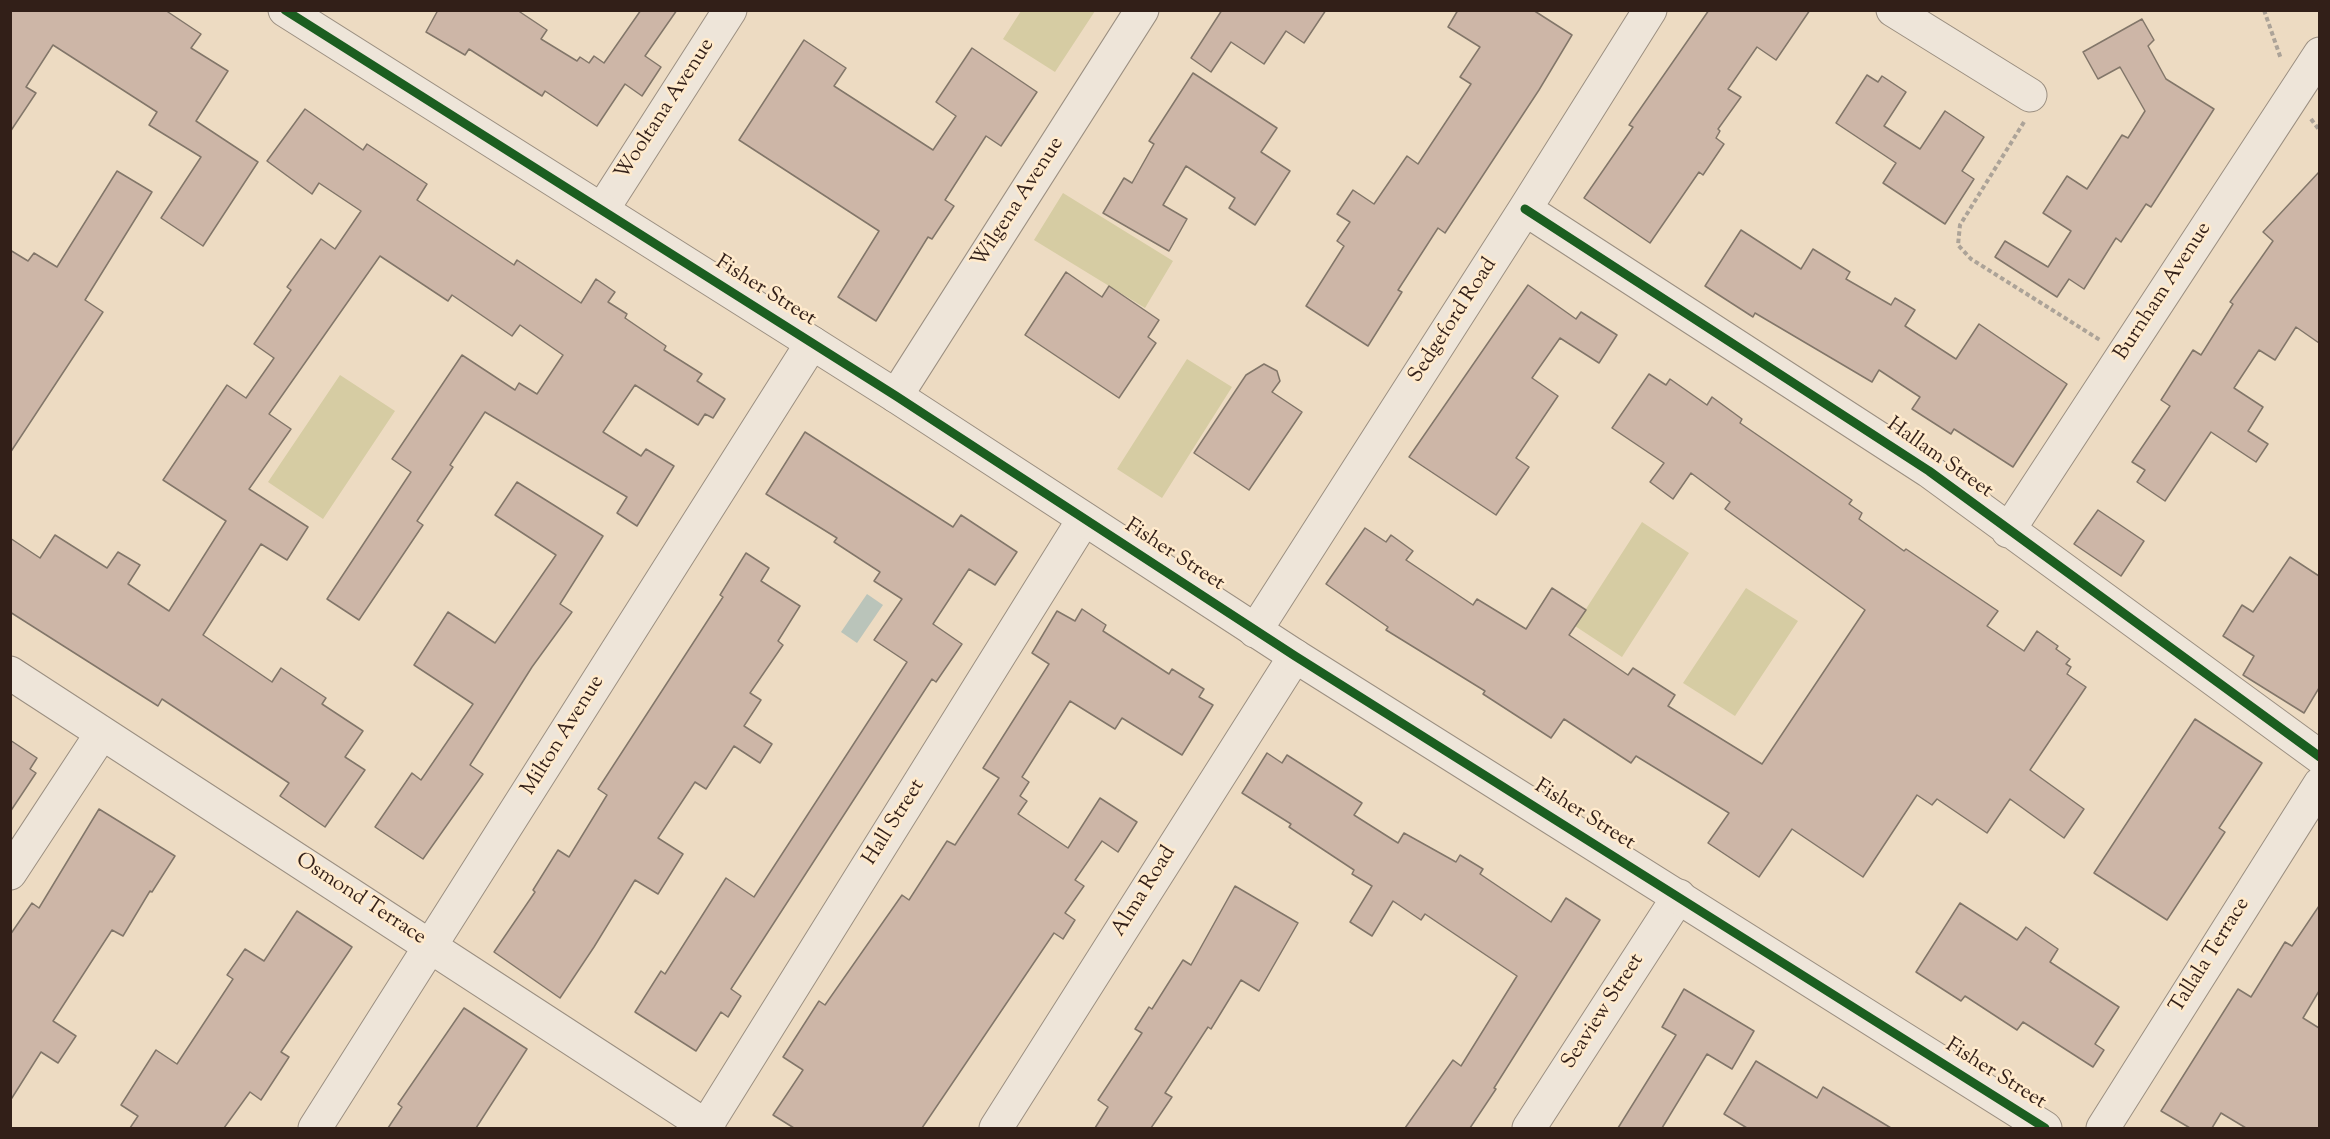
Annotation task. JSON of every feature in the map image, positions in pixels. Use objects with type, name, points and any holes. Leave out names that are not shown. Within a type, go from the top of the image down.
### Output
[{"type":"street","name":"Fisher Street","points":[[285,10],[896,396],[1255,631],[2045,1128]]},
{"type":"street","name":"Wooltana Avenue","points":[[602,210],[730,10]]},
{"type":"street","name":"Wilgena Avenue","points":[[896,396],[1142,10]]},
{"type":"street","name":"Sedgeford Road","points":[[1255,631],[1650,10]]},
{"type":"street","points":[[1893,10],[2030,95]]},
{"type":"street","name":"Burnham Avenue","points":[[2008,531],[2319,55]]},
{"type":"street","name":"Hallam Street","points":[[1525,209],[1929,471],[2319,757]]},
{"type":"street","name":"Milton Avenue","points":[[315,1128],[812,343]]},
{"type":"street","name":"Hall Street","points":[[707,1127],[1084,519]]},
{"type":"street","name":"Alma Road","points":[[996,1128],[1295,656]]},
{"type":"street","name":"Osmond Terrace","points":[[10,673],[707,1127]]},
{"type":"street","points":[[10,873],[102,732]]},
{"type":"street","name":"Tallala Terrace","points":[[2103,1128],[2319,784]]},
{"type":"street","name":"Seaview Street","points":[[1529,1128],[1679,896]]},
{"type":"path","points":[[2264,10],[2294,94]]},
{"type":"path","points":[[2030,95],[2027,118],[1960,225],[1958,245],[1971,259],[2123,355]]},
{"type":"shaded area","points":[[1021,11],[1095,11],[1055,72],[1003,39]]},
{"type":"shaded area","points":[[1063,193],[1173,261],[1145,308],[1034,240]]},
{"type":"shaded area","points":[[1187,359],[1232,387],[1162,498],[1117,469]]},
{"type":"shaded area","points":[[340,375],[395,411],[323,519],[268,482]]},
{"type":"shaded area","points":[[1642,522],[1689,553],[1622,657],[1575,626]]},
{"type":"shaded area","points":[[1746,588],[1798,621],[1735,716],[1683,683]]},
{"type":"shaded area","points":[[867,594],[883,605],[857,643],[841,632]]},
{"type":"building","points":[[10,10],[165,10],[201,34],[191,48],[228,71],[196,121],[258,162],[203,246],[161,218],[201,157],[149,125],[157,112],[53,45],[26,87],[36,93],[10,132]]},
{"type":"building","points":[[438,10],[517,10],[547,30],[541,39],[577,61],[580,57],[589,63],[594,56],[604,63],[641,10],[677,10],[645,56],[661,67],[642,96],[625,84],[597,126],[545,91],[542,96],[469,49],[465,55],[426,32]]},
{"type":"building","points":[[1222,10],[1326,10],[1304,43],[1286,31],[1264,64],[1231,42],[1211,72],[1191,58]]},
{"type":"building","points":[[1458,10],[1533,10],[1572,35],[1539,90],[1445,233],[1438,228],[1398,290],[1402,292],[1368,346],[1306,306],[1344,246],[1337,241],[1350,222],[1337,214],[1353,190],[1374,204],[1407,156],[1418,164],[1471,84],[1460,77],[1480,47],[1448,27]]},
{"type":"building","points":[[1709,10],[1810,10],[1776,60],[1757,47],[1728,89],[1741,97],[1718,129],[1720,131],[1716,138],[1724,144],[1703,175],[1699,172],[1650,243],[1584,198],[1633,127],[1629,125]]},
{"type":"building","points":[[2142,19],[2154,40],[2148,46],[2166,79],[2214,109],[2151,207],[2146,204],[2121,242],[2116,238],[2084,289],[2069,279],[2057,297],[1995,257],[2005,241],[2048,267],[2071,231],[2043,213],[2067,176],[2087,189],[2122,135],[2128,138],[2145,111],[2120,67],[2098,79],[2083,52]]},
{"type":"building","points":[[804,40],[846,68],[834,86],[933,150],[956,116],[936,102],[972,48],[1037,92],[1001,146],[986,136],[945,200],[954,206],[932,239],[928,237],[876,321],[838,297],[879,231],[739,140]]},
{"type":"building","points":[[1193,73],[1277,128],[1261,152],[1290,171],[1255,225],[1229,208],[1235,198],[1186,166],[1163,205],[1187,219],[1169,251],[1103,213],[1124,178],[1132,183],[1154,144],[1149,141]]},
{"type":"building","points":[[1867,75],[1878,82],[1882,76],[1906,92],[1884,126],[1920,149],[1945,111],[1984,137],[1962,171],[1974,179],[1945,224],[1883,183],[1896,163],[1836,123]]},
{"type":"building","points":[[305,109],[363,150],[367,144],[427,184],[417,200],[514,265],[517,260],[581,303],[596,279],[615,292],[608,302],[627,314],[625,318],[666,346],[664,350],[702,374],[697,381],[725,399],[713,418],[705,414],[698,425],[635,385],[603,432],[641,456],[646,449],[674,466],[637,526],[617,513],[627,497],[485,412],[450,465],[453,467],[417,521],[423,525],[359,620],[327,599],[411,472],[392,459],[462,355],[515,390],[519,383],[537,394],[563,355],[520,325],[512,336],[452,295],[448,301],[380,256],[269,414],[291,429],[249,489],[308,527],[287,560],[261,544],[203,635],[272,682],[281,668],[326,698],[322,704],[363,731],[345,757],[365,770],[325,827],[280,796],[289,783],[162,699],[158,706],[10,612],[10,538],[40,558],[55,535],[107,568],[118,552],[140,565],[128,584],[169,611],[226,521],[163,480],[227,385],[246,398],[274,358],[254,344],[291,290],[287,287],[321,239],[335,249],[361,211],[319,183],[312,194],[267,161]]},
{"type":"building","points":[[117,171],[152,192],[85,300],[103,312],[10,453],[10,250],[28,261],[34,253],[57,267]]},
{"type":"building","points":[[2319,172],[2319,343],[2296,327],[2275,360],[2259,350],[2234,388],[2263,407],[2248,431],[2268,444],[2256,462],[2211,432],[2165,501],[2137,482],[2145,470],[2132,462],[2170,406],[2161,400],[2193,350],[2201,355],[2233,304],[2230,302],[2273,241],[2263,232]]},
{"type":"building","points":[[1741,230],[1801,269],[1813,249],[1850,272],[1846,279],[1891,305],[1895,298],[1915,310],[1905,326],[1956,359],[1979,324],[2067,384],[2013,467],[1954,429],[1951,434],[1912,409],[1920,397],[1879,370],[1872,382],[1755,313],[1753,317],[1705,286]]},
{"type":"building","points":[[1066,272],[1102,297],[1109,286],[1159,320],[1148,337],[1156,343],[1119,398],[1025,335]]},
{"type":"building","points":[[1528,285],[1576,319],[1581,312],[1617,335],[1599,363],[1560,338],[1532,378],[1558,396],[1516,458],[1529,467],[1496,515],[1409,457]]},
{"type":"building","points":[[1264,364],[1277,371],[1280,381],[1272,392],[1302,412],[1249,490],[1194,453],[1246,375]]},
{"type":"building","points":[[1649,374],[1666,385],[1670,379],[1707,405],[1712,397],[1742,419],[1740,423],[1852,500],[1849,504],[1862,513],[1859,519],[1904,551],[1906,549],[1998,611],[1987,626],[2024,651],[2037,631],[2058,646],[2056,649],[2070,659],[2066,664],[2071,667],[2067,674],[2086,687],[2030,770],[2084,809],[2064,838],[2010,799],[1987,833],[1937,799],[1932,805],[1917,795],[1863,877],[1792,829],[1759,877],[1708,843],[1729,813],[1636,756],[1631,763],[1564,719],[1551,738],[1483,694],[1485,691],[1386,630],[1388,627],[1326,584],[1365,528],[1386,542],[1391,535],[1413,551],[1406,560],[1473,605],[1477,599],[1526,629],[1552,588],[1586,610],[1569,635],[1628,675],[1633,668],[1675,695],[1668,706],[1762,764],[1865,610],[1725,509],[1730,502],[1691,473],[1673,499],[1650,482],[1664,463],[1612,428]]},
{"type":"building","points":[[805,432],[953,527],[961,515],[1017,552],[995,585],[969,569],[933,624],[962,644],[936,682],[932,679],[731,989],[741,996],[728,1017],[721,1012],[696,1051],[635,1012],[661,971],[665,974],[726,878],[754,897],[907,662],[874,640],[902,599],[874,581],[880,572],[834,542],[837,538],[766,494]]},
{"type":"building","points":[[517,482],[603,536],[560,604],[572,612],[532,667],[470,765],[483,774],[423,859],[375,827],[412,773],[421,780],[473,704],[414,665],[448,612],[495,643],[556,555],[495,515]]},
{"type":"building","points":[[2098,510],[2144,541],[2121,576],[2074,544]]},
{"type":"building","points":[[746,553],[769,568],[761,581],[800,606],[778,641],[783,645],[750,693],[761,700],[744,726],[772,744],[760,763],[734,746],[706,789],[695,782],[658,838],[683,854],[658,894],[635,880],[560,998],[494,952],[535,892],[533,890],[558,850],[569,857],[607,795],[598,789],[723,597],[720,595]]},
{"type":"building","points":[[2290,557],[2319,576],[2319,688],[2304,713],[2243,675],[2254,656],[2223,636],[2242,605],[2253,612]]},
{"type":"building","points":[[1082,609],[1106,625],[1103,631],[1169,674],[1172,669],[1204,689],[1199,697],[1213,705],[1182,755],[1122,718],[1115,729],[1070,701],[1022,777],[1029,782],[1020,796],[1027,801],[1018,814],[1068,848],[1100,798],[1137,822],[1118,852],[1102,841],[1075,880],[1084,886],[1065,913],[1075,920],[1063,939],[1054,933],[922,1128],[794,1128],[773,1115],[803,1070],[783,1057],[819,1001],[825,1005],[902,895],[909,900],[947,841],[955,845],[999,778],[983,768],[1049,664],[1032,653],[1057,611],[1075,621]]},
{"type":"building","points":[[2195,719],[2262,763],[2219,828],[2225,832],[2167,920],[2094,873]]},
{"type":"building","points":[[10,740],[37,758],[30,769],[36,773],[10,812]]},
{"type":"building","points":[[1267,753],[1282,763],[1287,755],[1362,803],[1354,815],[1398,843],[1404,833],[1456,862],[1460,855],[1483,869],[1480,874],[1551,922],[1566,898],[1600,920],[1470,1128],[1405,1128],[1453,1060],[1461,1066],[1517,976],[1425,914],[1421,920],[1393,901],[1372,936],[1350,922],[1372,886],[1352,874],[1354,870],[1289,827],[1291,824],[1242,793]]},
{"type":"building","points":[[99,809],[175,856],[152,892],[150,891],[123,936],[112,930],[53,1021],[76,1036],[58,1063],[41,1052],[10,1101],[10,935],[32,903],[39,908]]},
{"type":"building","points":[[1235,886],[1298,923],[1259,991],[1241,980],[1211,1029],[1208,1027],[1165,1093],[1172,1097],[1151,1128],[1095,1128],[1108,1107],[1098,1100],[1142,1033],[1135,1029],[1149,1007],[1152,1009],[1183,960],[1191,965]]},
{"type":"building","points":[[1960,903],[2017,940],[2026,927],[2058,949],[2050,962],[2119,1007],[2095,1044],[2104,1050],[2093,1067],[2023,1022],[2017,1030],[1965,996],[1961,1001],[1916,972]]},
{"type":"building","points":[[2319,906],[2319,991],[2303,1018],[2319,1028],[2319,1128],[2246,1128],[2221,1113],[2212,1128],[2190,1128],[2161,1111],[2238,989],[2251,997],[2285,942],[2292,946]]},
{"type":"building","points":[[297,911],[352,947],[281,1052],[289,1057],[261,1100],[250,1092],[224,1128],[130,1128],[138,1116],[121,1105],[156,1050],[177,1064],[233,979],[227,975],[245,949],[264,961]]},
{"type":"building","points":[[1684,989],[1754,1031],[1732,1069],[1707,1054],[1662,1128],[1618,1128],[1676,1035],[1662,1027]]},
{"type":"building","points":[[464,1008],[527,1049],[476,1128],[388,1128],[402,1107],[398,1104]]},
{"type":"building","points":[[1756,1061],[1817,1098],[1823,1087],[1891,1128],[1747,1128],[1724,1114]]},
{"type":"cycle path","points":[[285,10],[896,396],[1295,656],[2045,1128]]},
{"type":"cycle path","points":[[1525,209],[1929,471],[2320,757]]}]
